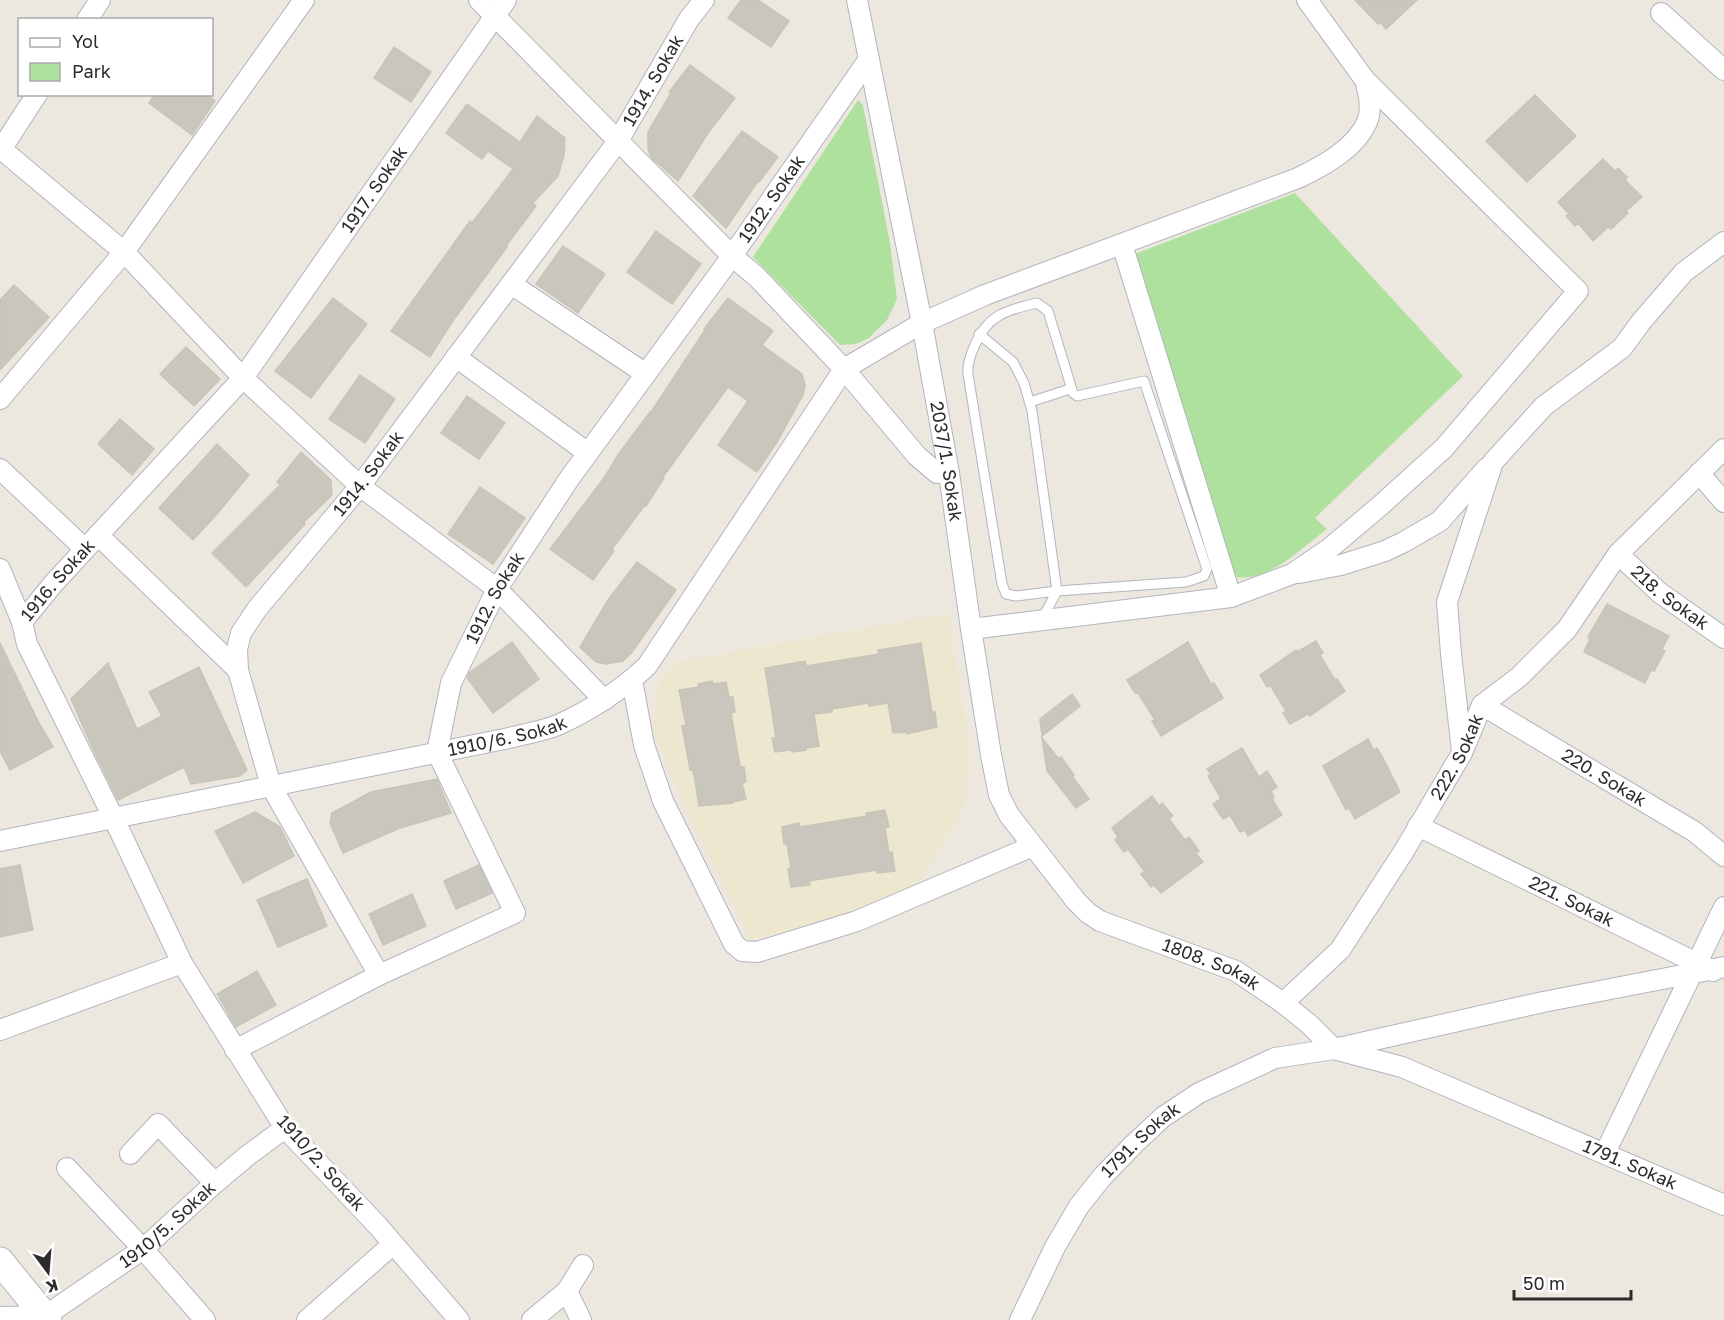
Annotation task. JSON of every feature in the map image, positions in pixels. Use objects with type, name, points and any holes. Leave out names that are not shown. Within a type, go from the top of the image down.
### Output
[{"type":"street","points":[[88,18],[100,0]]},
{"type":"street","points":[[0,399],[124,252],[304,0]]},
{"type":"street","points":[[479,0],[500,8],[618,141],[732,256],[757,278],[844,369],[916,456],[937,473],[949,473]]},
{"type":"street","name":"1914. Sokak","points":[[379,975],[271,786],[238,670],[237,649],[241,633],[257,609],[360,486],[618,141],[689,19],[704,0]]},
{"type":"street","name":"2037/1. Sokak","points":[[857,0],[922,323],[949,473],[990,755],[999,795],[1009,815],[1076,901]]},
{"type":"street","points":[[1292,574],[1330,548],[1444,448],[1578,291],[1365,80],[1307,0]]},
{"type":"street","name":"1917. Sokak","points":[[243,378],[500,8]]},
{"type":"street","points":[[1660,13],[1724,70]]},
{"type":"street","name":"1912. Sokak","points":[[438,752],[451,683],[497,589],[588,453],[732,256],[869,59]]},
{"type":"street","points":[[844,369],[922,323],[985,295],[1298,178],[1322,166],[1356,138],[1367,122],[1369,99],[1365,80]]},
{"type":"street","points":[[36,96],[0,149],[124,252],[243,378],[360,486],[497,589],[604,700]]},
{"type":"street","points":[[971,629],[1231,597],[1292,574],[1341,565],[1385,551],[1404,542],[1440,521],[1544,406],[1622,348],[1684,272],[1724,242]]},
{"type":"street","points":[[1122,244],[1231,597]]},
{"type":"street","points":[[511,284],[646,374]]},
{"type":"street","points":[[456,357],[588,453]]},
{"type":"street","name":"1910/6. Sokak","points":[[0,841],[509,738],[556,726],[604,700],[647,666],[844,369]]},
{"type":"street","name":"1916. Sokak","points":[[114,819],[27,644],[22,622],[92,542],[243,378]]},
{"type":"street","name":"222. Sokak","points":[[1283,1003],[1340,950],[1462,753],[1482,705],[1520,678],[1567,629],[1618,554],[1724,449]]},
{"type":"street","points":[[1462,753],[1451,654],[1448,602],[1493,462]]},
{"type":"street","points":[[0,470],[92,542],[238,670]]},
{"type":"street","points":[[1699,473],[1724,502]]},
{"type":"street","name":"218. Sokak","points":[[1618,554],[1660,593],[1724,638]]},
{"type":"street","points":[[0,569],[22,622]]},
{"type":"street","points":[[632,680],[644,745],[663,801],[734,944],[742,951],[757,951],[857,921],[1033,846]]},
{"type":"street","name":"220. Sokak","points":[[1482,705],[1695,832],[1724,856]]},
{"type":"street","points":[[235,1050],[379,975],[515,913],[438,752]]},
{"type":"street","name":"1910/2. Sokak","points":[[114,819],[182,963],[285,1128],[378,1226],[459,1320]]},
{"type":"street","name":"221. Sokak","points":[[1418,826],[1709,970]]},
{"type":"street","name":"1808. Sokak","points":[[1076,901],[1100,921],[1236,971],[1283,1003],[1309,1024],[1334,1049]]},
{"type":"street","points":[[1605,1153],[1709,970],[1724,907]]},
{"type":"street","points":[[0,1030],[182,963]]},
{"type":"street","name":"1791. Sokak","points":[[1020,1320],[1055,1247],[1079,1206],[1103,1176],[1163,1117],[1199,1093],[1237,1074],[1275,1059],[1334,1049],[1543,1002],[1709,970]]},
{"type":"street","name":"1791. Sokak","points":[[1334,1049],[1402,1066],[1724,1205]]},
{"type":"street","points":[[130,1154],[158,1125],[215,1183]]},
{"type":"street","name":"1910/5. Sokak","points":[[47,1318],[143,1249],[215,1183],[285,1128]]},
{"type":"street","points":[[67,1168],[143,1249],[205,1320]]},
{"type":"street","points":[[307,1320],[392,1245]]},
{"type":"street","points":[[0,1261],[47,1318]]},
{"type":"street","points":[[532,1320],[567,1291],[583,1265]]},
{"type":"street","points":[[567,1291],[581,1320]]},
{"type":"street","points":[[0,1317],[47,1318]]},
{"type":"lane","points":[[1037,303],[1043,305],[1048,310],[1070,389],[1077,396],[1144,381],[1208,569],[1204,576],[1186,582],[1016,596],[1006,594],[968,374],[968,363],[979,334],[993,318],[1027,305],[1037,303]]},
{"type":"lane","points":[[979,334],[1013,362],[1024,383],[1029,402],[1057,591],[1042,619]]},
{"type":"lane","points":[[1029,402],[1070,389]]},
{"type":"shaded area","points":[[949,613],[970,752],[965,806],[914,891],[862,913],[751,940],[685,809],[652,727],[659,683],[675,662]]},
{"type":"green space","points":[[858,100],[863,105],[890,243],[897,299],[887,320],[869,338],[856,344],[840,345],[753,257]]},
{"type":"green space","points":[[1295,193],[1463,376],[1315,518],[1327,529],[1282,564],[1257,576],[1243,578],[1230,576],[1132,255]]},
{"type":"building","points":[[741,0],[758,0],[789,21],[771,47],[728,18]]},
{"type":"building","points":[[1355,0],[1417,0],[1386,29],[1380,22],[1378,24]]},
{"type":"building","points":[[394,47],[431,72],[411,102],[374,78]]},
{"type":"building","points":[[690,65],[735,98],[708,133],[678,181],[651,157],[648,149],[648,132],[671,93],[669,92]]},
{"type":"building","points":[[1535,95],[1576,136],[1527,182],[1486,141]]},
{"type":"building","points":[[154,96],[208,96],[215,101],[192,135],[149,103]]},
{"type":"building","points":[[467,104],[520,142],[537,116],[565,138],[564,155],[558,176],[533,203],[536,206],[452,322],[430,357],[391,331],[470,221],[472,223],[513,169],[488,151],[482,159],[446,133]]},
{"type":"building","points":[[742,131],[778,157],[758,181],[726,228],[693,196]]},
{"type":"building","points":[[1603,159],[1615,171],[1618,168],[1627,177],[1625,180],[1642,197],[1611,229],[1608,227],[1593,241],[1578,223],[1575,226],[1566,216],[1569,214],[1558,202]]},
{"type":"building","points":[[656,231],[701,264],[672,304],[627,272]]},
{"type":"building","points":[[563,246],[605,274],[578,313],[536,284]]},
{"type":"building","points":[[14,285],[49,317],[0,370],[0,300]]},
{"type":"building","points":[[333,298],[367,324],[311,398],[275,371]]},
{"type":"building","points":[[728,298],[773,331],[762,345],[802,374],[805,385],[803,395],[757,472],[718,445],[748,401],[728,387],[663,477],[646,506],[612,549],[614,551],[593,580],[550,549],[651,412],[704,329]]},
{"type":"building","points":[[186,347],[220,379],[194,406],[160,374]]},
{"type":"building","points":[[360,375],[395,399],[365,443],[329,419]]},
{"type":"building","points":[[467,396],[505,423],[479,459],[441,433]]},
{"type":"building","points":[[120,419],[154,449],[132,475],[98,444]]},
{"type":"building","points":[[217,444],[249,475],[193,540],[159,508]]},
{"type":"building","points":[[301,452],[331,480],[332,495],[303,523],[305,524],[246,587],[212,553],[280,485],[277,482]]},
{"type":"building","points":[[480,487],[525,518],[493,564],[448,534]]},
{"type":"building","points":[[637,562],[676,590],[632,652],[623,661],[606,664],[596,662],[580,647],[608,600]]},
{"type":"building","points":[[1607,604],[1669,636],[1662,649],[1665,651],[1654,671],[1651,670],[1645,683],[1584,652],[1590,639],[1588,637]]},
{"type":"building","points":[[1316,641],[1323,653],[1320,655],[1335,680],[1337,679],[1345,691],[1310,716],[1308,714],[1290,724],[1283,713],[1286,711],[1270,685],[1267,687],[1260,675],[1296,650],[1297,652]]},
{"type":"building","points":[[512,642],[539,679],[493,713],[467,678],[469,673]]},
{"type":"building","points":[[1188,642],[1211,684],[1214,683],[1223,698],[1161,736],[1152,721],[1155,720],[1127,680]]},
{"type":"building","points":[[0,643],[53,747],[10,770],[0,751]]},
{"type":"building","points":[[921,643],[932,712],[935,712],[937,727],[907,734],[906,732],[893,733],[888,703],[869,706],[869,703],[814,714],[819,746],[792,752],[791,750],[775,752],[772,738],[776,738],[765,668],[805,661],[806,666],[879,654],[878,650]]},
{"type":"building","points":[[108,663],[137,729],[162,716],[149,692],[199,667],[247,770],[240,776],[191,784],[184,767],[118,800],[71,699]]},
{"type":"building","points":[[712,681],[713,684],[726,682],[729,697],[733,697],[735,712],[731,713],[740,767],[744,767],[746,782],[742,783],[746,799],[733,803],[699,806],[693,769],[690,770],[682,726],[686,725],[679,690],[699,687],[698,684]]},
{"type":"building","points":[[1072,694],[1080,706],[1042,736],[1040,719]]},
{"type":"building","points":[[1042,738],[1059,759],[1061,757],[1089,799],[1076,808],[1047,771]]},
{"type":"building","points":[[1368,739],[1374,750],[1377,748],[1400,792],[1355,819],[1349,808],[1346,810],[1323,766]]},
{"type":"building","points":[[1242,748],[1259,777],[1267,771],[1277,787],[1271,791],[1274,798],[1272,799],[1282,815],[1248,836],[1245,830],[1240,832],[1230,815],[1223,819],[1213,804],[1221,799],[1208,776],[1211,774],[1207,769]]},
{"type":"building","points":[[437,779],[451,813],[400,828],[343,853],[330,823],[332,813],[371,792]]},
{"type":"building","points":[[1152,796],[1159,806],[1162,803],[1173,816],[1169,819],[1185,840],[1189,837],[1199,851],[1195,853],[1203,862],[1161,893],[1154,885],[1151,887],[1141,874],[1145,872],[1128,849],[1124,852],[1115,840],[1118,837],[1112,828]]},
{"type":"building","points":[[885,810],[889,827],[885,828],[889,853],[892,852],[895,871],[877,873],[876,870],[809,881],[810,885],[791,887],[788,869],[791,868],[782,827],[799,823],[800,827],[867,816],[866,813]]},
{"type":"building","points":[[255,812],[280,827],[294,856],[243,883],[215,831]]},
{"type":"building","points":[[20,865],[33,930],[0,937],[0,869]]},
{"type":"building","points":[[479,865],[492,893],[456,909],[444,881]]},
{"type":"building","points":[[307,879],[327,926],[278,947],[257,900]]},
{"type":"building","points":[[412,894],[426,926],[383,945],[369,914]]},
{"type":"building","points":[[257,971],[276,1005],[236,1027],[217,994]]}]
